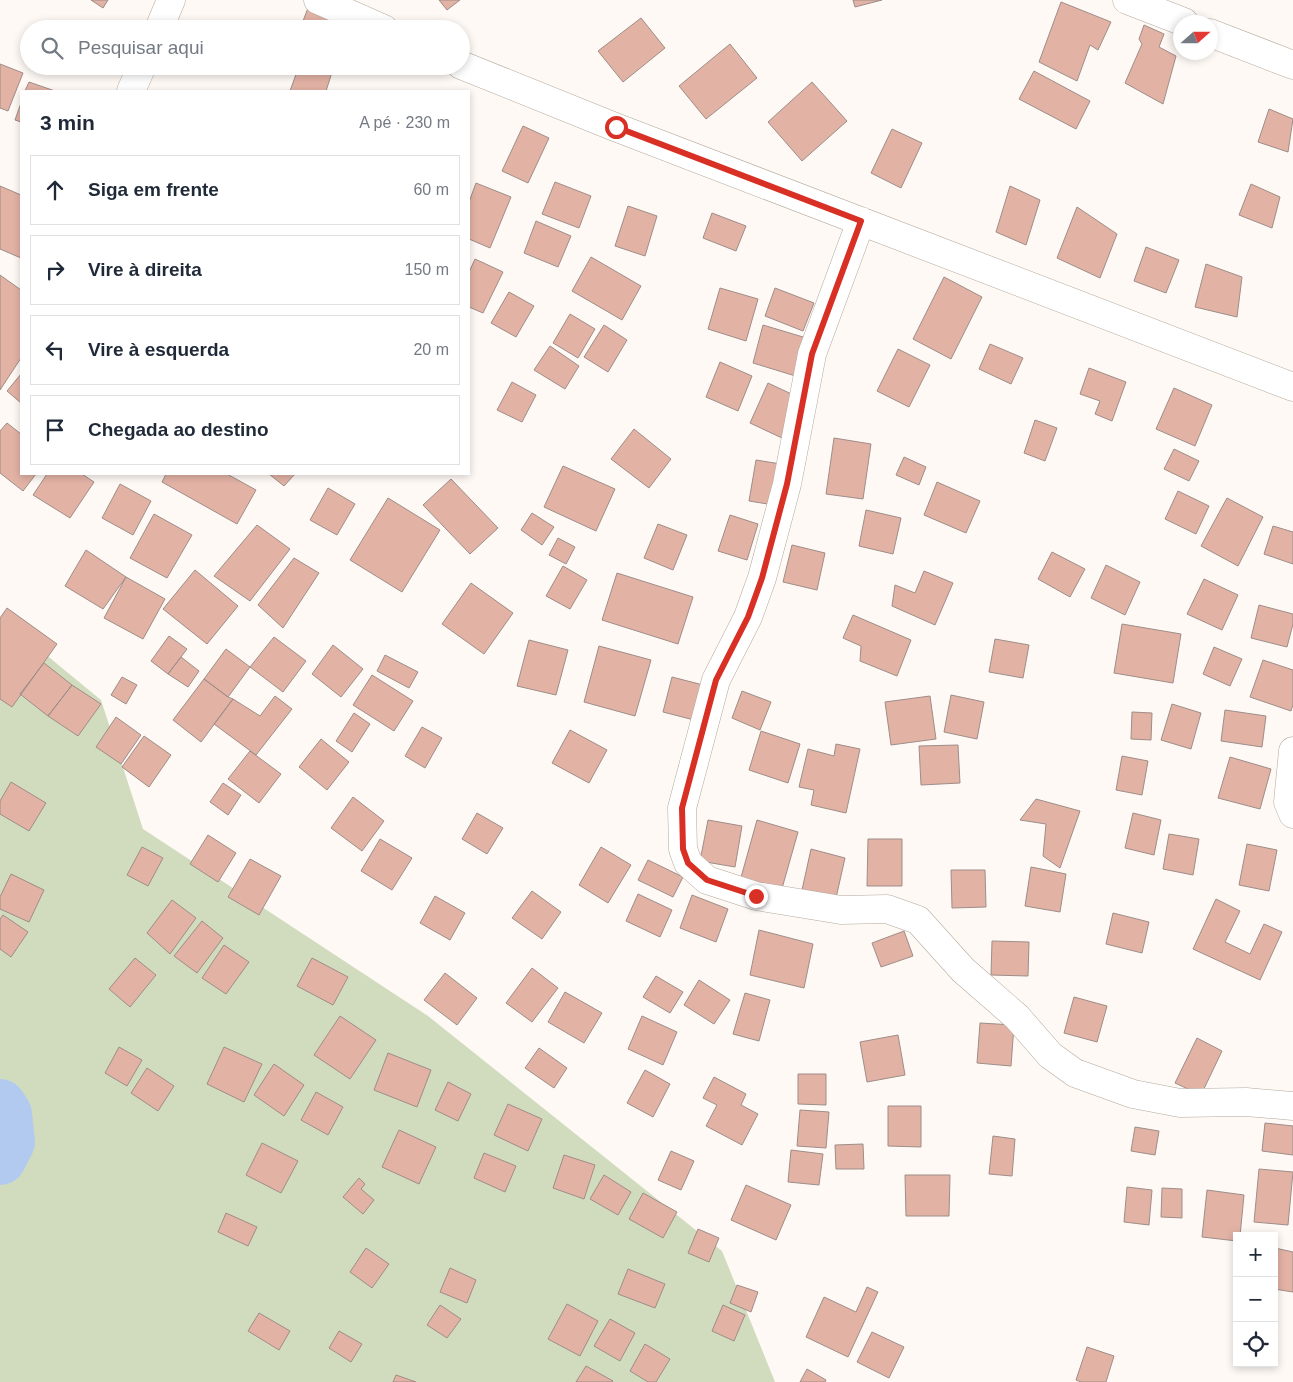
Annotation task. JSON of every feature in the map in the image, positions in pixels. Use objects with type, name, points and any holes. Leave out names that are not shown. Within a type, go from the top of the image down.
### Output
[{"type":"street","points":[[163,20],[171,0]]},
{"type":"street","points":[[318,0],[364,20]]},
{"type":"street","points":[[1127,0],[1173,18]]},
{"type":"street","points":[[1218,36],[1293,65]]},
{"type":"street","points":[[470,69],[616,127],[1293,387]]},
{"type":"street","points":[[131,90],[138,75]]},
{"type":"street","points":[[861,221],[812,354],[787,484],[762,578],[748,617],[716,680],[682,808],[683,849],[688,863],[707,880],[756,896],[841,910],[887,909],[918,920],[963,970],[1017,1017],[1050,1055],[1076,1073],[1133,1094],[1180,1103],[1246,1102],[1293,1106]]},
{"type":"street","points":[[1293,751],[1288,802],[1293,814]]},
{"type":"green space","points":[[0,617],[101,700],[143,829],[428,1016],[722,1251],[775,1382],[0,1382]]},
{"type":"building","points":[[91,0],[108,0],[103,8]]},
{"type":"building","points":[[311,0],[349,20],[303,20]]},
{"type":"building","points":[[439,0],[460,0],[447,10]]},
{"type":"building","points":[[853,0],[882,0],[855,7]]},
{"type":"building","points":[[1061,2],[1111,22],[1098,50],[1090,45],[1077,81],[1039,62]]},
{"type":"building","points":[[641,18],[665,48],[623,82],[598,51]]},
{"type":"building","points":[[1144,25],[1164,34],[1159,47],[1173,54],[1173,60],[1175,60],[1163,104],[1125,83],[1142,44],[1139,39]]},
{"type":"building","points":[[730,44],[757,78],[706,119],[679,86]]},
{"type":"building","points":[[0,64],[20,72],[20,75],[22,75],[8,111],[0,108]]},
{"type":"building","points":[[1034,71],[1090,101],[1076,129],[1019,99]]},
{"type":"building","points":[[296,75],[331,75],[326,90],[290,90]]},
{"type":"building","points":[[29,82],[52,90],[25,90]]},
{"type":"building","points":[[812,82],[847,121],[802,161],[768,122]]},
{"type":"building","points":[[20,106],[20,122],[15,120]]},
{"type":"building","points":[[1269,109],[1293,119],[1288,152],[1258,142]]},
{"type":"building","points":[[523,126],[549,138],[528,183],[502,171]]},
{"type":"building","points":[[892,129],[922,143],[901,188],[871,173]]},
{"type":"building","points":[[555,182],[591,196],[579,228],[542,214]]},
{"type":"building","points":[[476,183],[511,197],[490,248],[470,239],[470,199]]},
{"type":"building","points":[[1251,184],[1280,197],[1272,228],[1239,215]]},
{"type":"building","points":[[0,186],[20,195],[20,258],[0,249]]},
{"type":"building","points":[[1010,186],[1040,200],[1026,245],[996,232]]},
{"type":"building","points":[[628,206],[657,216],[645,256],[615,246]]},
{"type":"building","points":[[1077,207],[1117,234],[1100,278],[1057,258]]},
{"type":"building","points":[[712,213],[746,226],[736,251],[703,238]]},
{"type":"building","points":[[536,221],[571,236],[558,267],[524,253]]},
{"type":"building","points":[[1146,247],[1179,260],[1166,293],[1134,281]]},
{"type":"building","points":[[591,257],[641,286],[622,320],[572,291]]},
{"type":"building","points":[[475,259],[503,272],[483,313],[470,307],[470,270]]},
{"type":"building","points":[[1206,264],[1242,277],[1237,317],[1195,307]]},
{"type":"building","points":[[0,275],[20,289],[20,360],[0,390]]},
{"type":"building","points":[[944,277],[982,297],[951,359],[913,339]]},
{"type":"building","points":[[720,288],[758,299],[746,341],[708,329]]},
{"type":"building","points":[[775,288],[814,303],[803,331],[765,316]]},
{"type":"building","points":[[509,292],[534,306],[516,337],[491,323]]},
{"type":"building","points":[[570,314],[595,329],[578,358],[553,343]]},
{"type":"building","points":[[604,325],[627,340],[608,372],[584,357]]},
{"type":"building","points":[[763,325],[813,340],[802,378],[753,363]]},
{"type":"building","points":[[990,344],[1023,358],[1011,384],[979,369]]},
{"type":"building","points":[[550,346],[579,366],[565,389],[534,370]]},
{"type":"building","points":[[898,349],[930,365],[909,407],[877,391]]},
{"type":"building","points":[[720,362],[752,376],[738,411],[706,397]]},
{"type":"building","points":[[1089,368],[1126,382],[1112,421],[1095,414],[1100,401],[1080,394]]},
{"type":"building","points":[[20,375],[20,402],[7,391]]},
{"type":"building","points":[[512,382],[536,395],[522,422],[497,410]]},
{"type":"building","points":[[768,383],[800,398],[782,438],[750,423]]},
{"type":"building","points":[[1174,388],[1212,405],[1195,446],[1156,429]]},
{"type":"building","points":[[1035,420],[1057,428],[1045,461],[1024,453]]},
{"type":"building","points":[[7,423],[20,433],[20,475],[35,475],[23,491],[0,473],[0,431]]},
{"type":"building","points":[[634,429],[671,459],[649,488],[611,459]]},
{"type":"building","points":[[834,438],[871,444],[863,499],[826,494]]},
{"type":"building","points":[[1174,449],[1199,461],[1189,481],[1164,469]]},
{"type":"building","points":[[904,457],[926,467],[919,485],[896,475]]},
{"type":"building","points":[[756,460],[787,465],[780,506],[749,501]]},
{"type":"building","points":[[563,466],[615,489],[596,531],[544,507]]},
{"type":"building","points":[[46,475],[84,475],[94,482],[70,518],[33,495]]},
{"type":"building","points":[[166,475],[229,475],[256,490],[237,524],[162,482]]},
{"type":"building","points":[[270,475],[294,475],[284,486]]},
{"type":"building","points":[[451,479],[498,528],[470,554],[423,505]]},
{"type":"building","points":[[937,482],[980,501],[966,533],[924,515]]},
{"type":"building","points":[[120,484],[151,501],[133,535],[102,518]]},
{"type":"building","points":[[328,488],[355,504],[337,535],[310,520]]},
{"type":"building","points":[[1178,491],[1209,506],[1196,534],[1165,519]]},
{"type":"building","points":[[388,498],[440,530],[402,592],[350,560]]},
{"type":"building","points":[[1227,498],[1263,517],[1238,566],[1201,546]]},
{"type":"building","points":[[866,510],[901,518],[893,554],[859,546]]},
{"type":"building","points":[[532,513],[554,527],[542,545],[521,530]]},
{"type":"building","points":[[154,514],[192,535],[167,578],[130,558]]},
{"type":"building","points":[[730,515],[758,524],[747,560],[718,551]]},
{"type":"building","points":[[658,524],[687,535],[673,570],[644,558]]},
{"type":"building","points":[[257,525],[290,549],[250,601],[214,576]]},
{"type":"building","points":[[1273,526],[1293,532],[1293,564],[1264,554]]},
{"type":"building","points":[[558,538],[575,547],[566,564],[549,555]]},
{"type":"building","points":[[792,545],[825,553],[817,590],[783,582]]},
{"type":"building","points":[[86,550],[126,577],[103,609],[65,586]]},
{"type":"building","points":[[1052,552],[1085,569],[1070,597],[1038,579]]},
{"type":"building","points":[[294,558],[319,573],[283,628],[258,605]]},
{"type":"building","points":[[1106,565],[1140,582],[1125,615],[1091,598]]},
{"type":"building","points":[[563,566],[587,580],[570,609],[546,596]]},
{"type":"building","points":[[195,570],[238,606],[207,644],[163,609]]},
{"type":"building","points":[[924,571],[953,583],[935,625],[892,606],[895,585],[915,593]]},
{"type":"building","points":[[617,573],[693,597],[678,644],[602,620]]},
{"type":"building","points":[[126,577],[165,599],[143,639],[104,618]]},
{"type":"building","points":[[1204,579],[1238,595],[1222,630],[1187,614]]},
{"type":"building","points":[[471,583],[513,613],[484,654],[442,624]]},
{"type":"building","points":[[1259,605],[1293,614],[1293,624],[1287,647],[1251,638]]},
{"type":"building","points":[[7,608],[57,644],[12,707],[0,699],[0,618]]},
{"type":"building","points":[[853,615],[911,640],[897,676],[860,661],[861,646],[843,638]]},
{"type":"building","points":[[1122,624],[1181,634],[1173,683],[1114,673]]},
{"type":"building","points":[[169,636],[187,649],[168,674],[151,661]]},
{"type":"building","points":[[274,637],[306,661],[283,692],[250,667]]},
{"type":"building","points":[[995,639],[1029,645],[1023,678],[989,672]]},
{"type":"building","points":[[529,640],[568,650],[556,695],[517,686]]},
{"type":"building","points":[[333,645],[363,669],[341,697],[312,674]]},
{"type":"building","points":[[599,646],[651,660],[635,716],[584,702]]},
{"type":"building","points":[[1214,647],[1242,659],[1230,686],[1203,674]]},
{"type":"building","points":[[226,649],[250,667],[228,697],[204,679]]},
{"type":"building","points":[[385,655],[418,672],[409,688],[377,671]]},
{"type":"building","points":[[181,657],[199,671],[188,687],[168,674]]},
{"type":"building","points":[[1263,660],[1293,670],[1293,705],[1291,711],[1250,697]]},
{"type":"building","points":[[44,663],[72,685],[48,716],[20,694]]},
{"type":"building","points":[[372,675],[413,701],[394,731],[353,705]]},
{"type":"building","points":[[122,677],[137,685],[126,704],[111,695]]},
{"type":"building","points":[[672,677],[707,686],[698,721],[663,712]]},
{"type":"building","points":[[204,679],[233,699],[201,742],[173,720]]},
{"type":"building","points":[[72,685],[101,704],[78,736],[48,716]]},
{"type":"building","points":[[742,691],[771,702],[760,730],[732,718]]},
{"type":"building","points":[[951,695],[984,702],[977,739],[944,732]]},
{"type":"building","points":[[275,696],[292,709],[256,755],[214,724],[233,699],[260,716]]},
{"type":"building","points":[[930,696],[936,739],[891,745],[885,702]]},
{"type":"building","points":[[1172,704],[1201,713],[1191,749],[1161,740]]},
{"type":"building","points":[[1225,710],[1266,716],[1262,747],[1221,741]]},
{"type":"building","points":[[1132,712],[1152,713],[1151,740],[1131,739]]},
{"type":"building","points":[[354,713],[370,724],[352,752],[336,741]]},
{"type":"building","points":[[116,717],[141,735],[121,764],[96,747]]},
{"type":"building","points":[[422,727],[442,738],[425,768],[405,756]]},
{"type":"building","points":[[570,730],[607,750],[589,783],[552,763]]},
{"type":"building","points":[[761,731],[800,744],[788,783],[749,770]]},
{"type":"building","points":[[144,736],[171,755],[149,787],[122,767]]},
{"type":"building","points":[[321,739],[349,762],[327,790],[299,767]]},
{"type":"building","points":[[836,744],[860,749],[846,813],[811,805],[814,790],[799,787],[808,749],[834,756]]},
{"type":"building","points":[[958,745],[960,783],[921,785],[919,746]]},
{"type":"building","points":[[250,751],[281,774],[259,803],[228,779]]},
{"type":"building","points":[[1122,756],[1148,761],[1142,795],[1116,790]]},
{"type":"building","points":[[1230,757],[1271,769],[1260,809],[1218,798]]},
{"type":"building","points":[[11,782],[46,803],[29,831],[0,814],[0,801]]},
{"type":"building","points":[[223,783],[241,795],[228,815],[210,802]]},
{"type":"building","points":[[353,797],[384,821],[362,851],[331,828]]},
{"type":"building","points":[[1036,799],[1080,811],[1060,868],[1043,856],[1046,824],[1020,820]]},
{"type":"building","points":[[477,813],[503,828],[487,854],[462,839]]},
{"type":"building","points":[[1133,813],[1161,820],[1154,855],[1125,848]]},
{"type":"building","points":[[708,820],[742,826],[735,867],[700,861]]},
{"type":"building","points":[[757,820],[798,832],[781,892],[740,881]]},
{"type":"building","points":[[1169,834],[1199,839],[1193,875],[1163,869]]},
{"type":"building","points":[[208,835],[236,853],[218,882],[190,864]]},
{"type":"building","points":[[380,839],[412,858],[392,890],[361,871]]},
{"type":"building","points":[[868,839],[902,839],[902,886],[867,886]]},
{"type":"building","points":[[1247,844],[1277,850],[1269,891],[1239,885]]},
{"type":"building","points":[[142,847],[163,858],[148,886],[127,875]]},
{"type":"building","points":[[601,847],[631,865],[608,903],[579,885]]},
{"type":"building","points":[[811,849],[845,858],[836,898],[802,890]]},
{"type":"building","points":[[250,859],[281,876],[259,915],[228,897]]},
{"type":"building","points":[[648,860],[683,877],[673,897],[638,880]]},
{"type":"building","points":[[1031,867],[1066,874],[1060,912],[1025,906]]},
{"type":"building","points":[[951,870],[985,870],[986,907],[952,908]]},
{"type":"building","points":[[11,874],[44,890],[29,922],[0,909],[0,897]]},
{"type":"building","points":[[532,891],[561,912],[542,939],[512,918]]},
{"type":"building","points":[[638,894],[672,910],[660,937],[626,921]]},
{"type":"building","points":[[692,895],[728,909],[716,942],[680,928]]},
{"type":"building","points":[[435,896],[465,913],[450,940],[420,923]]},
{"type":"building","points":[[1216,899],[1240,911],[1225,942],[1250,954],[1264,924],[1282,932],[1260,980],[1193,949]]},
{"type":"building","points":[[172,900],[196,918],[170,954],[147,933]]},
{"type":"building","points":[[1113,913],[1149,922],[1142,953],[1106,944]]},
{"type":"building","points":[[3,915],[28,932],[11,957],[0,949],[0,919]]},
{"type":"building","points":[[202,921],[223,938],[197,973],[174,956]]},
{"type":"building","points":[[759,930],[813,944],[804,988],[750,975]]},
{"type":"building","points":[[904,931],[913,956],[881,967],[872,943]]},
{"type":"building","points":[[992,941],[1029,942],[1028,976],[991,975]]},
{"type":"building","points":[[224,945],[249,962],[226,994],[202,978]]},
{"type":"building","points":[[135,958],[156,975],[130,1007],[109,989]]},
{"type":"building","points":[[312,958],[348,977],[333,1005],[297,986]]},
{"type":"building","points":[[532,968],[558,988],[532,1022],[506,1003]]},
{"type":"building","points":[[445,973],[477,998],[457,1025],[424,1000]]},
{"type":"building","points":[[656,976],[683,992],[670,1013],[643,997]]},
{"type":"building","points":[[699,980],[730,1000],[714,1024],[684,1005]]},
{"type":"building","points":[[565,992],[602,1013],[584,1043],[548,1022]]},
{"type":"building","points":[[745,993],[770,1000],[759,1041],[733,1034]]},
{"type":"building","points":[[1074,997],[1107,1006],[1097,1042],[1064,1033]]},
{"type":"building","points":[[340,1016],[376,1040],[350,1079],[314,1055]]},
{"type":"building","points":[[642,1016],[677,1032],[663,1065],[628,1049]]},
{"type":"building","points":[[980,1023],[1014,1025],[1011,1066],[977,1063]]},
{"type":"building","points":[[898,1035],[905,1075],[867,1082],[860,1042]]},
{"type":"building","points":[[1197,1038],[1222,1051],[1201,1095],[1175,1083]]},
{"type":"building","points":[[119,1047],[142,1060],[127,1086],[105,1073]]},
{"type":"building","points":[[224,1047],[262,1064],[244,1102],[207,1084]]},
{"type":"building","points":[[539,1048],[567,1068],[554,1088],[525,1068]]},
{"type":"building","points":[[388,1053],[431,1070],[417,1107],[374,1090]]},
{"type":"building","points":[[274,1064],[304,1085],[284,1116],[254,1095]]},
{"type":"building","points":[[147,1068],[174,1086],[158,1111],[131,1093]]},
{"type":"building","points":[[645,1070],[670,1084],[653,1117],[627,1103]]},
{"type":"building","points":[[798,1074],[826,1074],[826,1105],[798,1104]]},
{"type":"building","points":[[714,1077],[746,1094],[741,1105],[758,1114],[742,1145],[706,1126],[717,1105],[703,1098]]},
{"type":"building","points":[[448,1082],[471,1094],[458,1121],[435,1110]]},
{"type":"building","points":[[316,1092],[343,1107],[328,1135],[301,1120]]},
{"type":"building","points":[[508,1104],[542,1119],[528,1151],[494,1135]]},
{"type":"building","points":[[888,1106],[921,1106],[921,1147],[888,1146]]},
{"type":"building","points":[[800,1110],[829,1112],[826,1148],[797,1146]]},
{"type":"building","points":[[1265,1123],[1293,1126],[1293,1155],[1262,1151]]},
{"type":"building","points":[[1135,1127],[1159,1131],[1155,1155],[1131,1151]]},
{"type":"building","points":[[399,1130],[436,1147],[419,1184],[382,1167]]},
{"type":"building","points":[[993,1136],[1015,1139],[1012,1176],[989,1174]]},
{"type":"building","points":[[262,1143],[298,1161],[281,1193],[246,1175]]},
{"type":"building","points":[[863,1144],[864,1169],[836,1169],[835,1145]]},
{"type":"building","points":[[791,1150],[823,1154],[819,1185],[788,1182]]},
{"type":"building","points":[[671,1151],[694,1161],[681,1190],[658,1180]]},
{"type":"building","points":[[484,1153],[516,1166],[505,1192],[474,1178]]},
{"type":"building","points":[[564,1155],[595,1165],[584,1199],[553,1188]]},
{"type":"building","points":[[1259,1169],[1293,1172],[1288,1225],[1254,1222]]},
{"type":"building","points":[[604,1175],[631,1192],[618,1215],[590,1199]]},
{"type":"building","points":[[905,1175],[950,1175],[949,1216],[906,1216]]},
{"type":"building","points":[[359,1178],[365,1184],[361,1189],[374,1200],[363,1214],[343,1197]]},
{"type":"building","points":[[746,1185],[791,1205],[776,1240],[731,1220]]},
{"type":"building","points":[[1127,1187],[1152,1190],[1149,1225],[1124,1222]]},
{"type":"building","points":[[1162,1188],[1182,1189],[1182,1218],[1161,1217]]},
{"type":"building","points":[[1207,1190],[1244,1195],[1240,1232],[1233,1232],[1233,1241],[1202,1237]]},
{"type":"building","points":[[643,1193],[677,1212],[663,1238],[629,1219]]},
{"type":"building","points":[[226,1213],[257,1227],[248,1246],[218,1232]]},
{"type":"building","points":[[698,1229],[719,1238],[709,1262],[688,1253]]},
{"type":"building","points":[[366,1248],[389,1264],[372,1288],[350,1272]]},
{"type":"building","points":[[1278,1249],[1293,1252],[1293,1292],[1278,1290]]},
{"type":"building","points":[[450,1268],[476,1280],[467,1303],[440,1292]]},
{"type":"building","points":[[628,1269],[665,1284],[655,1308],[618,1294]]},
{"type":"building","points":[[737,1285],[758,1292],[751,1312],[730,1303]]},
{"type":"building","points":[[867,1287],[878,1292],[848,1357],[806,1337],[824,1297],[856,1312]]},
{"type":"building","points":[[567,1304],[598,1321],[580,1356],[548,1339]]},
{"type":"building","points":[[440,1305],[461,1319],[447,1338],[427,1325]]},
{"type":"building","points":[[723,1305],[745,1315],[734,1341],[712,1331]]},
{"type":"building","points":[[259,1313],[290,1331],[279,1350],[248,1331]]},
{"type":"building","points":[[610,1319],[635,1333],[620,1361],[594,1346]]},
{"type":"building","points":[[339,1331],[362,1344],[351,1362],[329,1348]]},
{"type":"building","points":[[872,1332],[904,1347],[889,1378],[857,1362]]},
{"type":"building","points":[[645,1344],[670,1359],[656,1382],[648,1382],[630,1371]]},
{"type":"building","points":[[1087,1347],[1114,1356],[1106,1382],[1081,1382],[1076,1380]]},
{"type":"building","points":[[586,1366],[613,1381],[576,1382]]},
{"type":"building","points":[[807,1369],[826,1380],[825,1382],[800,1382]]},
{"type":"building","points":[[396,1375],[416,1382],[393,1382]]},
{"type":"waterway","points":[[0,1105],[6,1114],[9,1142],[0,1159]]},
{"type":"route","points":[[616,127],[861,221],[812,354],[787,484],[762,578],[748,617],[716,680],[682,808],[683,849],[688,863],[707,880],[756,896]]}]
